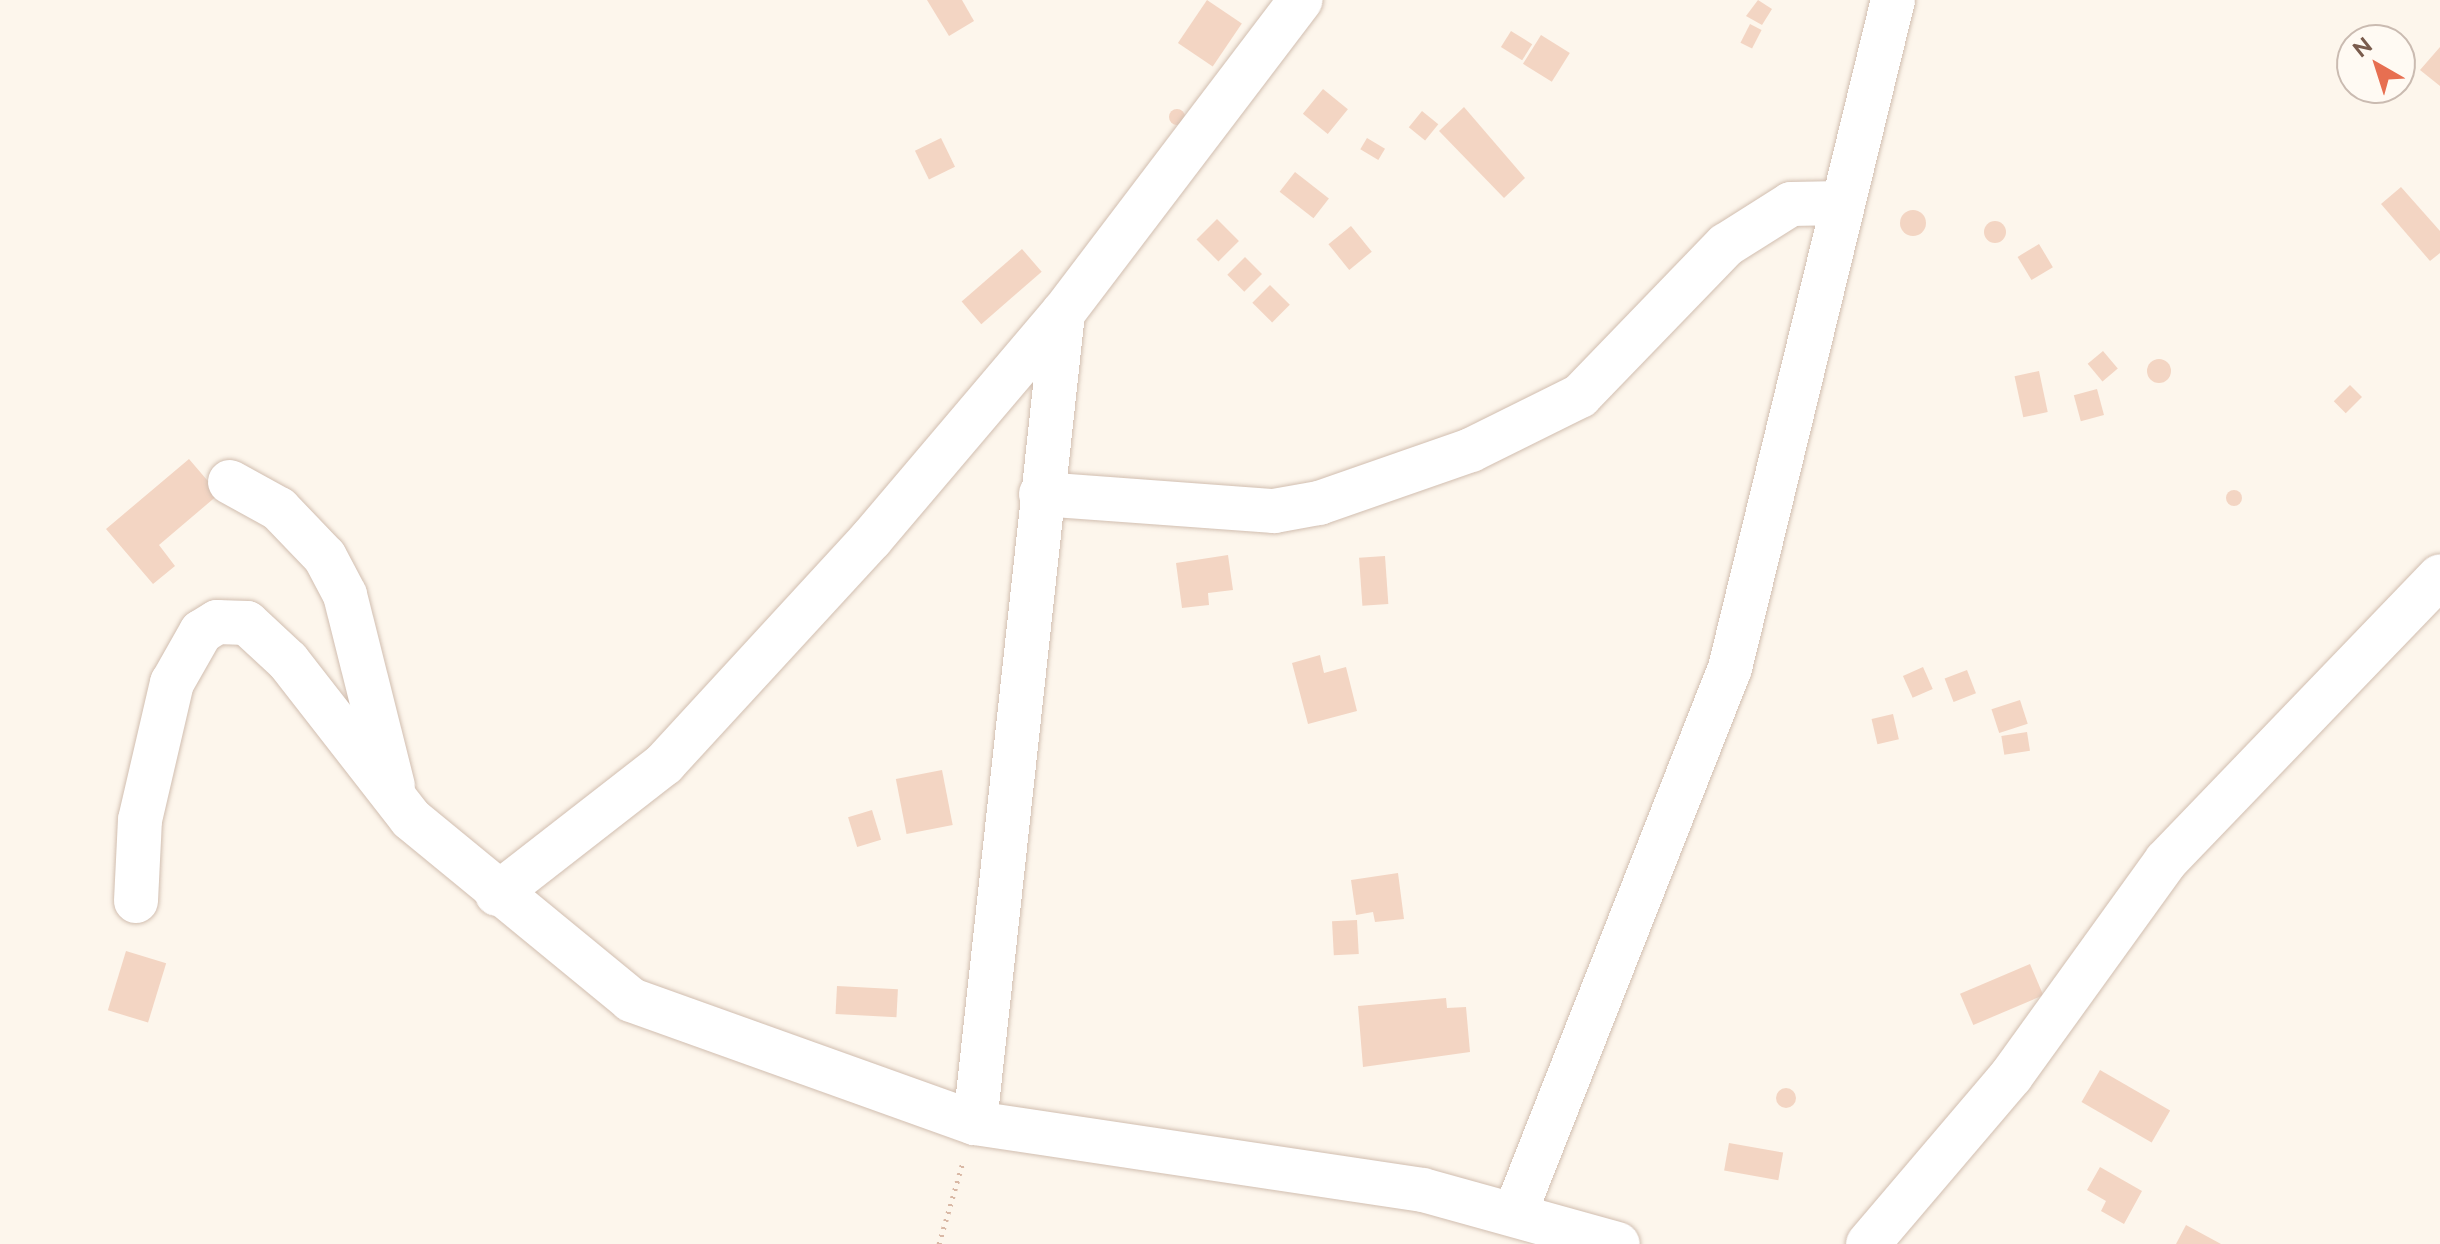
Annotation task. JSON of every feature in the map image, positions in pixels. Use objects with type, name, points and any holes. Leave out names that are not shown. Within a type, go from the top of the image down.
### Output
[{"type":"street","points":[[497,894],[664,764],[871,539],[1063,313],[1301,0]]},
{"type":"street","points":[[1515,1213],[1730,668],[1893,0]]},
{"type":"street","points":[[1041,494],[1274,511],[1319,503],[1471,450],[1580,396],[1726,245],[1791,204],[1842,203]]},
{"type":"street","points":[[975,1123],[1063,313]]},
{"type":"street","points":[[230,482],[279,509],[325,557],[345,595],[398,802]]},
{"type":"street","points":[[1868,1244],[2011,1076],[2166,861],[2440,576]]},
{"type":"street","points":[[136,901],[140,820],[172,683],[201,632],[217,622],[247,623],[288,661],[398,802],[497,894],[631,1000],[975,1123],[1423,1190],[1618,1244]]},
{"type":"path","points":[[939,1244],[975,1123]]},
{"type":"building","points":[[927,0],[962,0],[974,21],[949,36]]},
{"type":"building","points":[[1207,0],[1242,23],[1213,67],[1178,43]]},
{"type":"building","points":[[1758,0],[1772,9],[1762,25],[1746,16]]},
{"type":"building","points":[[1750,24],[1762,30],[1752,49],[1740,43]]},
{"type":"building","points":[[1511,31],[1532,44],[1522,60],[1501,47]]},
{"type":"building","points":[[1541,35],[1570,53],[1552,82],[1523,64]]},
{"type":"building","points":[[2440,47],[2440,86],[2420,70]]},
{"type":"building","points":[[1323,89],[1348,109],[1328,134],[1303,114]]},
{"type":"building","points":[[1464,107],[1525,178],[1504,198],[1439,131]]},
{"type":"building","points":[[1174,109],[1180,109],[1185,117],[1183,123],[1174,125],[1169,120],[1169,114]]},
{"type":"building","points":[[1422,111],[1438,124],[1425,141],[1409,127]]},
{"type":"building","points":[[941,138],[955,167],[929,179],[915,151]]},
{"type":"building","points":[[1367,138],[1385,149],[1378,160],[1360,149]]},
{"type":"building","points":[[1295,172],[1329,198],[1313,218],[1280,192]]},
{"type":"building","points":[[2401,187],[2440,231],[2440,253],[2430,261],[2381,204]]},
{"type":"building","points":[[1913,210],[1923,213],[1926,223],[1923,233],[1913,236],[1903,233],[1900,223],[1903,213]]},
{"type":"building","points":[[1217,219],[1239,241],[1218,261],[1196,240]]},
{"type":"building","points":[[1995,221],[2003,224],[2006,232],[2003,240],[1995,243],[1987,240],[1984,232],[1987,224]]},
{"type":"building","points":[[1351,226],[1372,252],[1349,270],[1328,244]]},
{"type":"building","points":[[2039,244],[2053,267],[2031,280],[2018,257]]},
{"type":"building","points":[[1022,249],[1042,272],[981,324],[962,301]]},
{"type":"building","points":[[1245,257],[1262,274],[1244,292],[1227,275]]},
{"type":"building","points":[[1270,285],[1290,305],[1272,322],[1252,303]]},
{"type":"building","points":[[2103,351],[2118,369],[2102,381],[2088,364]]},
{"type":"building","points":[[2159,359],[2170,366],[2171,371],[2164,382],[2159,383],[2148,376],[2147,371],[2154,360]]},
{"type":"building","points":[[2039,371],[2048,412],[2023,417],[2015,376]]},
{"type":"building","points":[[2350,385],[2362,397],[2346,413],[2334,401]]},
{"type":"building","points":[[2097,389],[2104,415],[2081,421],[2074,395]]},
{"type":"building","points":[[189,459],[219,494],[159,545],[175,566],[153,584],[106,529]]},
{"type":"building","points":[[2234,490],[2242,498],[2234,506],[2226,498]]},
{"type":"building","points":[[1228,555],[1233,590],[1208,593],[1209,605],[1182,608],[1176,563]]},
{"type":"building","points":[[1385,556],[1388,604],[1362,606],[1359,558]]},
{"type":"building","points":[[1320,655],[1324,673],[1346,667],[1357,711],[1308,724],[1292,663]]},
{"type":"building","points":[[1923,667],[1933,689],[1913,698],[1903,676]]},
{"type":"building","points":[[1967,670],[1976,693],[1954,702],[1945,679]]},
{"type":"building","points":[[2020,700],[2028,724],[1999,733],[1991,709]]},
{"type":"building","points":[[1893,714],[1899,739],[1877,744],[1872,719]]},
{"type":"building","points":[[2027,732],[2030,751],[2004,755],[2001,736]]},
{"type":"building","points":[[942,770],[953,825],[907,834],[896,779]]},
{"type":"building","points":[[872,810],[881,840],[857,847],[848,817]]},
{"type":"building","points":[[1398,873],[1404,919],[1375,922],[1373,912],[1356,915],[1351,880]]},
{"type":"building","points":[[1357,920],[1359,954],[1334,955],[1332,921]]},
{"type":"building","points":[[126,951],[166,963],[148,1023],[108,1010]]},
{"type":"building","points":[[2030,964],[2043,995],[1973,1025],[1960,994]]},
{"type":"building","points":[[837,986],[898,989],[896,1017],[836,1014]]},
{"type":"building","points":[[1446,998],[1447,1008],[1466,1007],[1470,1052],[1363,1067],[1358,1006]]},
{"type":"building","points":[[2100,1070],[2170,1110],[2152,1143],[2082,1102]]},
{"type":"building","points":[[1782,1088],[1790,1088],[1796,1098],[1790,1108],[1782,1108],[1776,1102],[1776,1094]]},
{"type":"building","points":[[1729,1143],[1783,1153],[1778,1180],[1724,1171]]},
{"type":"building","points":[[2100,1167],[2142,1191],[2124,1224],[2101,1211],[2106,1201],[2087,1190]]},
{"type":"building","points":[[2186,1225],[2221,1244],[2176,1244]]}]
